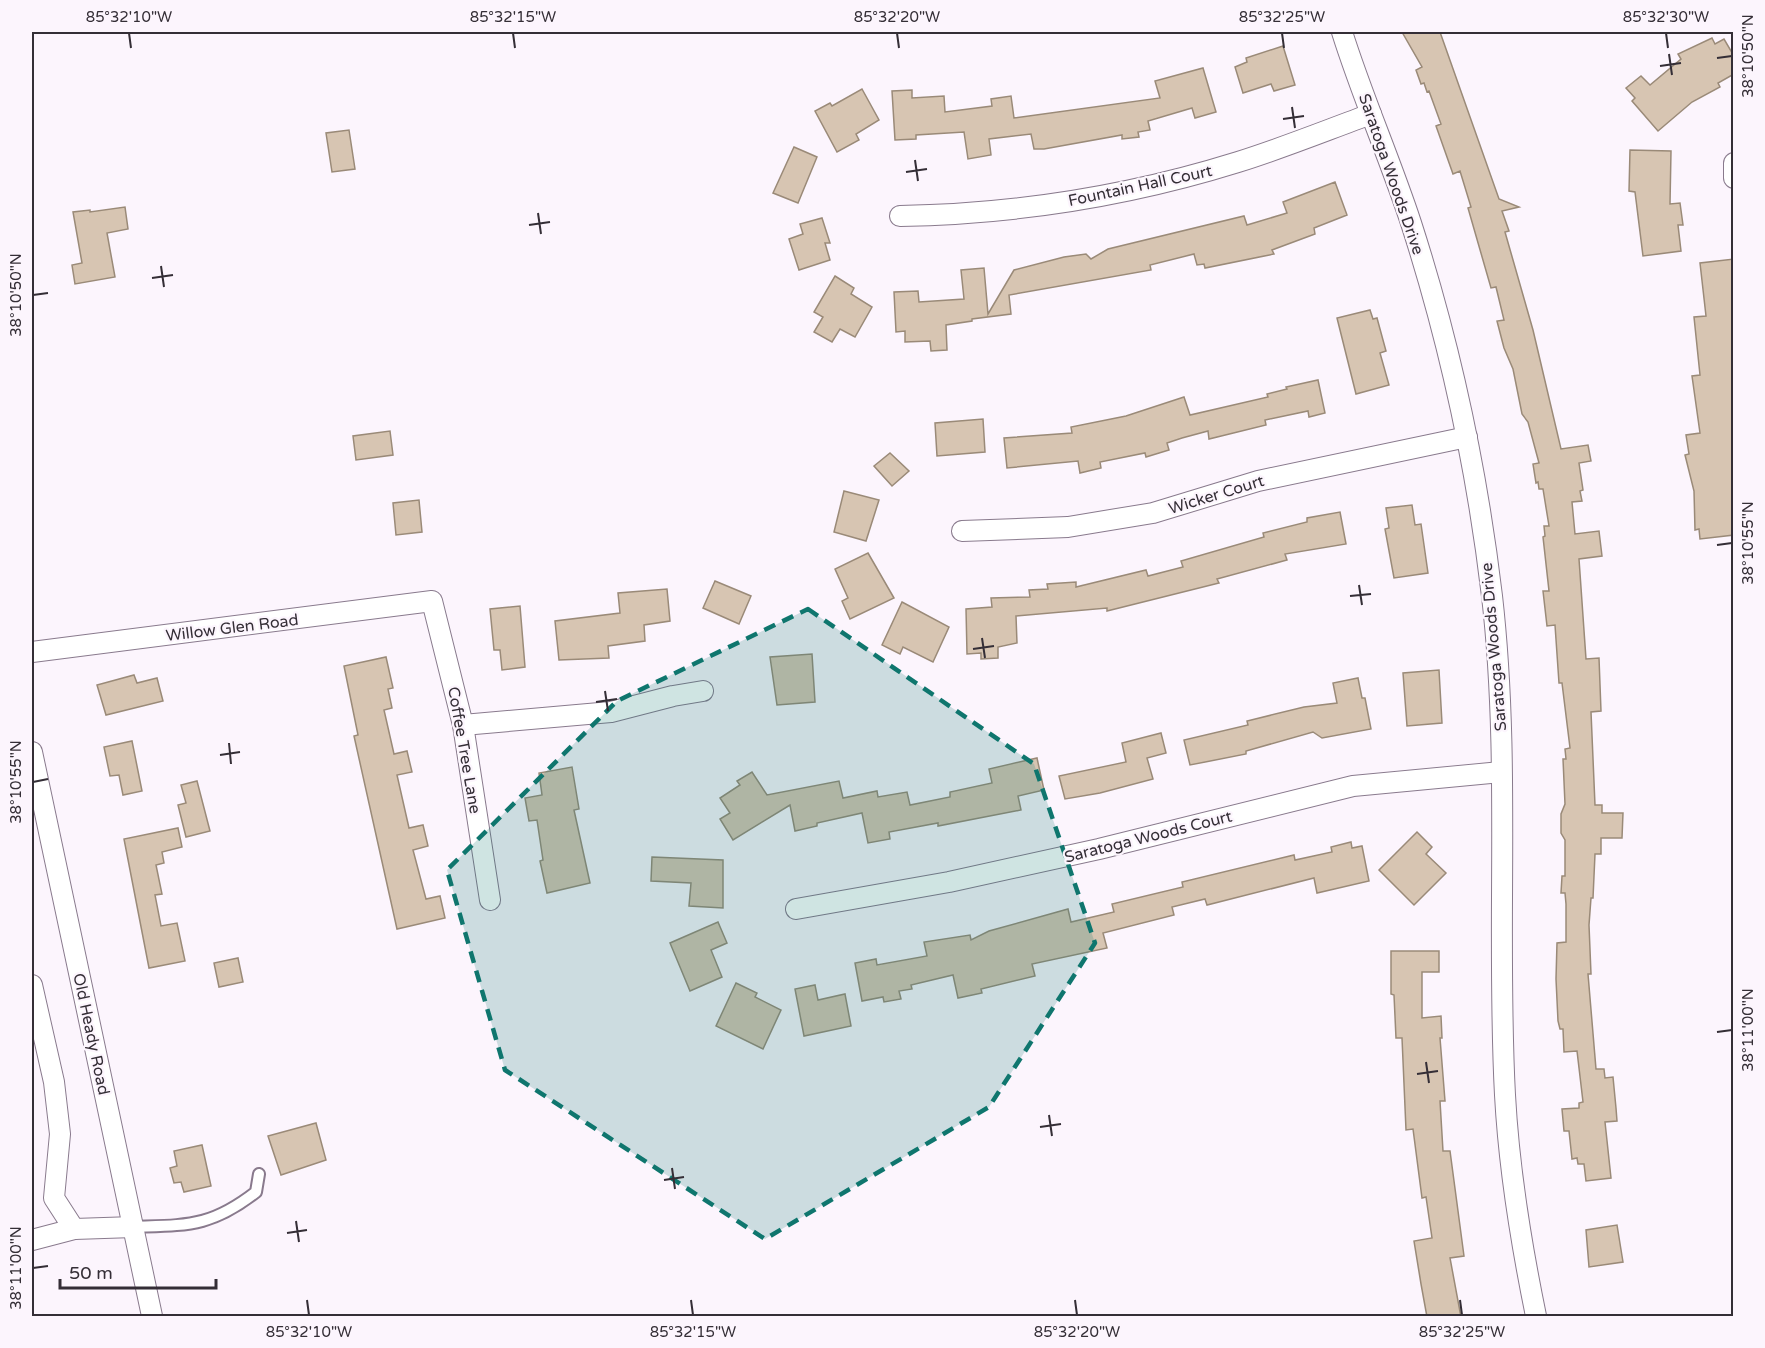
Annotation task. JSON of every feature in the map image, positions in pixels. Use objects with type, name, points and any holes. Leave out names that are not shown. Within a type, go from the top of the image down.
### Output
[{"type":"street","name":"Saratoga Woods Drive","points":[[1342,32],[1429,282],[1467,437],[1492,595],[1501,708],[1501,953],[1505,1095],[1510,1171],[1536,1317]]},
{"type":"street","name":"Fountain Hall Court","points":[[900,216],[1006,210],[1104,196],[1239,162],[1371,114]]},
{"type":"street","points":[[1734,163],[1734,178]]},
{"type":"street","name":"Wicker Court","points":[[962,531],[1068,527],[1153,513],[1258,481],[1467,437]]},
{"type":"street","name":"Willow Glen Road","points":[[32,652],[432,601]]},
{"type":"street","name":"Coffee Tree Lane","points":[[432,601],[463,726],[490,900]]},
{"type":"street","points":[[463,726],[611,712],[673,696],[703,691]]},
{"type":"street","name":"Old Heady Road","points":[[32,752],[152,1317]]},
{"type":"street","name":"Saratoga Woods Court","points":[[796,909],[938,884],[1099,849],[1353,786],[1501,772]]},
{"type":"street","points":[[32,985],[54,1082],[60,1134],[54,1198],[74,1229]]},
{"type":"street","points":[[32,1240],[74,1229],[134,1227]]},
{"type":"lane","points":[[134,1227],[195,1225],[234,1209],[256,1192],[259,1174]]},
{"type":"highlighted area","points":[[808,609],[1034,764],[1095,943],[989,1107],[765,1239],[505,1070],[447,870],[617,701]]},
{"type":"building","points":[[1402,32],[1440,32],[1499,199],[1519,207],[1502,211],[1509,231],[1505,232],[1533,330],[1561,449],[1588,445],[1591,461],[1579,463],[1583,490],[1580,491],[1582,501],[1572,502],[1575,534],[1599,531],[1602,556],[1579,559],[1586,659],[1599,658],[1601,711],[1591,712],[1595,805],[1602,805],[1602,813],[1623,813],[1622,838],[1601,838],[1601,854],[1595,854],[1589,925],[1591,974],[1588,974],[1596,1069],[1604,1069],[1605,1078],[1613,1077],[1616,1108],[1617,1121],[1605,1122],[1611,1178],[1586,1181],[1584,1164],[1578,1164],[1577,1158],[1572,1159],[1569,1131],[1564,1131],[1562,1109],[1579,1108],[1579,1103],[1583,1102],[1577,1051],[1564,1052],[1563,1029],[1560,1029],[1558,1021],[1556,979],[1557,943],[1566,942],[1565,893],[1561,893],[1562,876],[1565,876],[1565,840],[1561,833],[1561,814],[1565,804],[1563,759],[1566,759],[1565,749],[1570,748],[1562,683],[1559,683],[1555,625],[1547,626],[1543,591],[1549,591],[1543,537],[1545,536],[1544,526],[1549,526],[1543,489],[1539,489],[1538,482],[1536,483],[1533,464],[1539,463],[1528,422],[1522,414],[1513,369],[1504,348],[1497,321],[1504,320],[1496,287],[1491,288],[1460,171],[1453,174],[1436,126],[1441,124],[1429,91],[1427,92],[1424,83],[1421,84],[1416,70],[1422,67]]},
{"type":"building","points":[[1712,38],[1715,44],[1724,39],[1734,56],[1734,74],[1718,83],[1720,87],[1692,102],[1658,131],[1632,101],[1635,98],[1626,88],[1641,76],[1650,85],[1681,59],[1678,54]]},
{"type":"building","points":[[1283,46],[1295,85],[1274,91],[1271,84],[1243,93],[1235,67],[1247,62],[1246,58]]},
{"type":"building","points":[[1203,68],[1216,112],[1195,118],[1192,108],[1148,121],[1150,130],[1138,132],[1139,137],[1122,139],[1122,135],[1044,149],[1034,149],[1031,134],[989,139],[991,155],[968,159],[964,132],[916,135],[916,139],[895,140],[892,91],[912,90],[912,98],[944,96],[945,112],[992,106],[991,99],[1011,96],[1014,118],[1160,98],[1155,81]]},
{"type":"building","points":[[862,89],[879,120],[856,134],[859,140],[837,152],[815,111],[830,103],[832,106]]},
{"type":"building","points":[[349,130],[355,169],[332,172],[326,133]]},
{"type":"building","points":[[794,147],[817,157],[798,203],[773,193]]},
{"type":"building","points":[[1630,150],[1671,151],[1670,204],[1680,203],[1683,225],[1678,225],[1681,251],[1643,256],[1635,192],[1629,191]]},
{"type":"building","points":[[1335,182],[1347,215],[1314,228],[1315,234],[1272,250],[1274,254],[1205,268],[1204,264],[1197,265],[1194,254],[1150,265],[1151,270],[1009,295],[1011,314],[946,325],[947,350],[931,351],[930,341],[905,342],[905,331],[896,332],[894,292],[918,291],[919,302],[964,299],[961,270],[984,268],[988,314],[1014,270],[1064,257],[1086,254],[1091,259],[1108,249],[1244,216],[1247,225],[1287,213],[1283,202]]},
{"type":"building","points":[[125,207],[128,229],[107,233],[115,277],[75,284],[72,265],[82,263],[73,212]]},
{"type":"building","points":[[822,218],[830,243],[825,243],[830,260],[799,270],[789,239],[803,234],[800,224]]},
{"type":"building","points":[[1734,259],[1734,535],[1700,539],[1699,529],[1695,530],[1694,491],[1685,455],[1689,454],[1686,435],[1700,433],[1692,376],[1700,375],[1694,317],[1706,316],[1700,263]]},
{"type":"building","points":[[835,276],[854,288],[851,294],[872,307],[855,337],[840,329],[832,342],[814,332],[823,317],[814,312]]},
{"type":"building","points":[[1370,310],[1373,319],[1377,318],[1386,351],[1380,353],[1389,385],[1356,394],[1337,318]]},
{"type":"building","points":[[1318,380],[1325,413],[1309,417],[1308,411],[1265,420],[1266,425],[1209,439],[1208,431],[1167,443],[1169,450],[1146,457],[1145,453],[1100,462],[1101,468],[1080,473],[1078,461],[1007,468],[1004,438],[1072,433],[1071,427],[1126,416],[1184,397],[1190,415],[1268,397],[1267,394],[1287,389],[1286,387]]},
{"type":"building","points":[[983,419],[985,452],[937,456],[935,423]]},
{"type":"building","points":[[390,431],[393,455],[356,460],[353,436]]},
{"type":"building","points":[[890,453],[909,471],[892,486],[874,466]]},
{"type":"building","points":[[844,491],[879,500],[866,541],[834,532]]},
{"type":"building","points":[[419,500],[422,532],[396,535],[393,503]]},
{"type":"building","points":[[1412,505],[1415,525],[1421,524],[1428,573],[1394,578],[1385,529],[1389,528],[1386,508]]},
{"type":"building","points":[[1340,512],[1346,544],[1285,554],[1287,560],[1217,579],[1219,583],[1107,611],[1107,608],[1016,616],[1017,643],[998,647],[998,658],[981,659],[981,653],[967,654],[966,609],[992,607],[991,598],[1030,597],[1029,590],[1048,589],[1047,584],[1076,582],[1076,587],[1146,570],[1148,576],[1183,567],[1181,561],[1264,537],[1263,533],[1307,522],[1307,518]]},
{"type":"building","points":[[868,553],[894,598],[850,619],[842,601],[848,598],[835,569]]},
{"type":"building","points":[[715,581],[751,596],[739,624],[703,608]]},
{"type":"building","points":[[667,589],[670,621],[644,625],[645,641],[608,646],[609,658],[559,660],[555,621],[620,613],[618,593]]},
{"type":"building","points":[[902,602],[949,627],[933,662],[903,647],[900,654],[882,645]]},
{"type":"building","points":[[520,606],[525,667],[502,670],[500,650],[494,650],[490,609]]},
{"type":"building","points":[[812,654],[815,702],[777,705],[770,657]]},
{"type":"building","points":[[386,657],[393,688],[388,689],[392,708],[384,710],[394,754],[407,751],[412,772],[397,775],[409,828],[423,825],[428,846],[413,850],[426,899],[440,896],[445,918],[397,929],[354,736],[358,735],[344,666]]},
{"type":"building","points":[[1439,670],[1442,723],[1407,726],[1403,673]]},
{"type":"building","points":[[134,675],[137,683],[157,678],[163,701],[106,715],[97,685]]},
{"type":"building","points":[[1358,678],[1362,698],[1365,698],[1371,729],[1322,738],[1313,732],[1246,751],[1246,754],[1190,765],[1184,740],[1248,725],[1247,721],[1304,707],[1337,703],[1333,683]]},
{"type":"building","points":[[1161,733],[1166,753],[1147,758],[1153,779],[1100,793],[1065,799],[1059,776],[1126,762],[1122,743]]},
{"type":"building","points":[[132,741],[142,791],[123,795],[119,775],[110,776],[104,747]]},
{"type":"building","points":[[1037,758],[1044,790],[1018,796],[1021,810],[938,826],[938,823],[889,832],[890,839],[868,843],[862,813],[817,823],[817,826],[795,831],[790,805],[733,840],[720,819],[730,813],[720,798],[740,785],[737,781],[752,772],[767,795],[839,781],[843,798],[877,791],[878,797],[907,792],[910,805],[950,797],[950,792],[992,783],[989,769]]},
{"type":"building","points":[[572,767],[579,809],[574,810],[590,883],[547,893],[540,861],[543,860],[537,820],[529,821],[525,798],[542,795],[539,773]]},
{"type":"building","points":[[197,781],[210,831],[186,837],[178,805],[186,803],[181,785]]},
{"type":"building","points":[[178,828],[182,847],[162,852],[164,863],[156,865],[162,894],[155,895],[161,926],[177,923],[185,961],[149,968],[124,839]]},
{"type":"building","points":[[1417,832],[1432,847],[1426,854],[1446,873],[1414,905],[1379,870]]},
{"type":"building","points":[[1351,842],[1352,848],[1362,846],[1369,881],[1317,893],[1314,878],[1207,905],[1205,899],[1172,907],[1174,915],[1103,933],[1107,948],[1032,964],[1035,976],[981,989],[982,993],[958,998],[953,975],[911,985],[912,989],[899,991],[901,999],[884,1002],[883,997],[862,1001],[855,963],[876,959],[877,965],[927,956],[924,942],[970,935],[971,940],[989,931],[1068,909],[1071,922],[1114,912],[1112,904],[1183,887],[1182,882],[1294,855],[1295,860],[1332,852],[1331,847]]},
{"type":"building","points":[[652,857],[723,860],[723,908],[689,906],[691,883],[651,881]]},
{"type":"building","points":[[718,922],[727,943],[711,950],[722,977],[690,991],[670,943]]},
{"type":"building","points":[[1391,951],[1439,951],[1439,972],[1422,972],[1422,1018],[1441,1016],[1442,1038],[1440,1038],[1445,1101],[1440,1101],[1443,1151],[1450,1151],[1464,1256],[1450,1258],[1461,1317],[1427,1317],[1414,1241],[1432,1238],[1426,1197],[1422,1198],[1413,1129],[1406,1130],[1402,1038],[1396,1038],[1394,995],[1391,994]]},
{"type":"building","points":[[238,958],[243,982],[219,987],[214,963]]},
{"type":"building","points":[[736,983],[757,993],[755,997],[781,1010],[763,1049],[716,1026]]},
{"type":"building","points":[[815,985],[818,1000],[845,994],[851,1026],[804,1036],[795,989]]},
{"type":"building","points":[[316,1123],[326,1160],[281,1175],[268,1136]]},
{"type":"building","points":[[202,1145],[211,1186],[184,1192],[181,1182],[174,1183],[170,1168],[177,1166],[174,1151]]},
{"type":"building","points":[[1617,1225],[1623,1262],[1589,1267],[1586,1230]]}]
